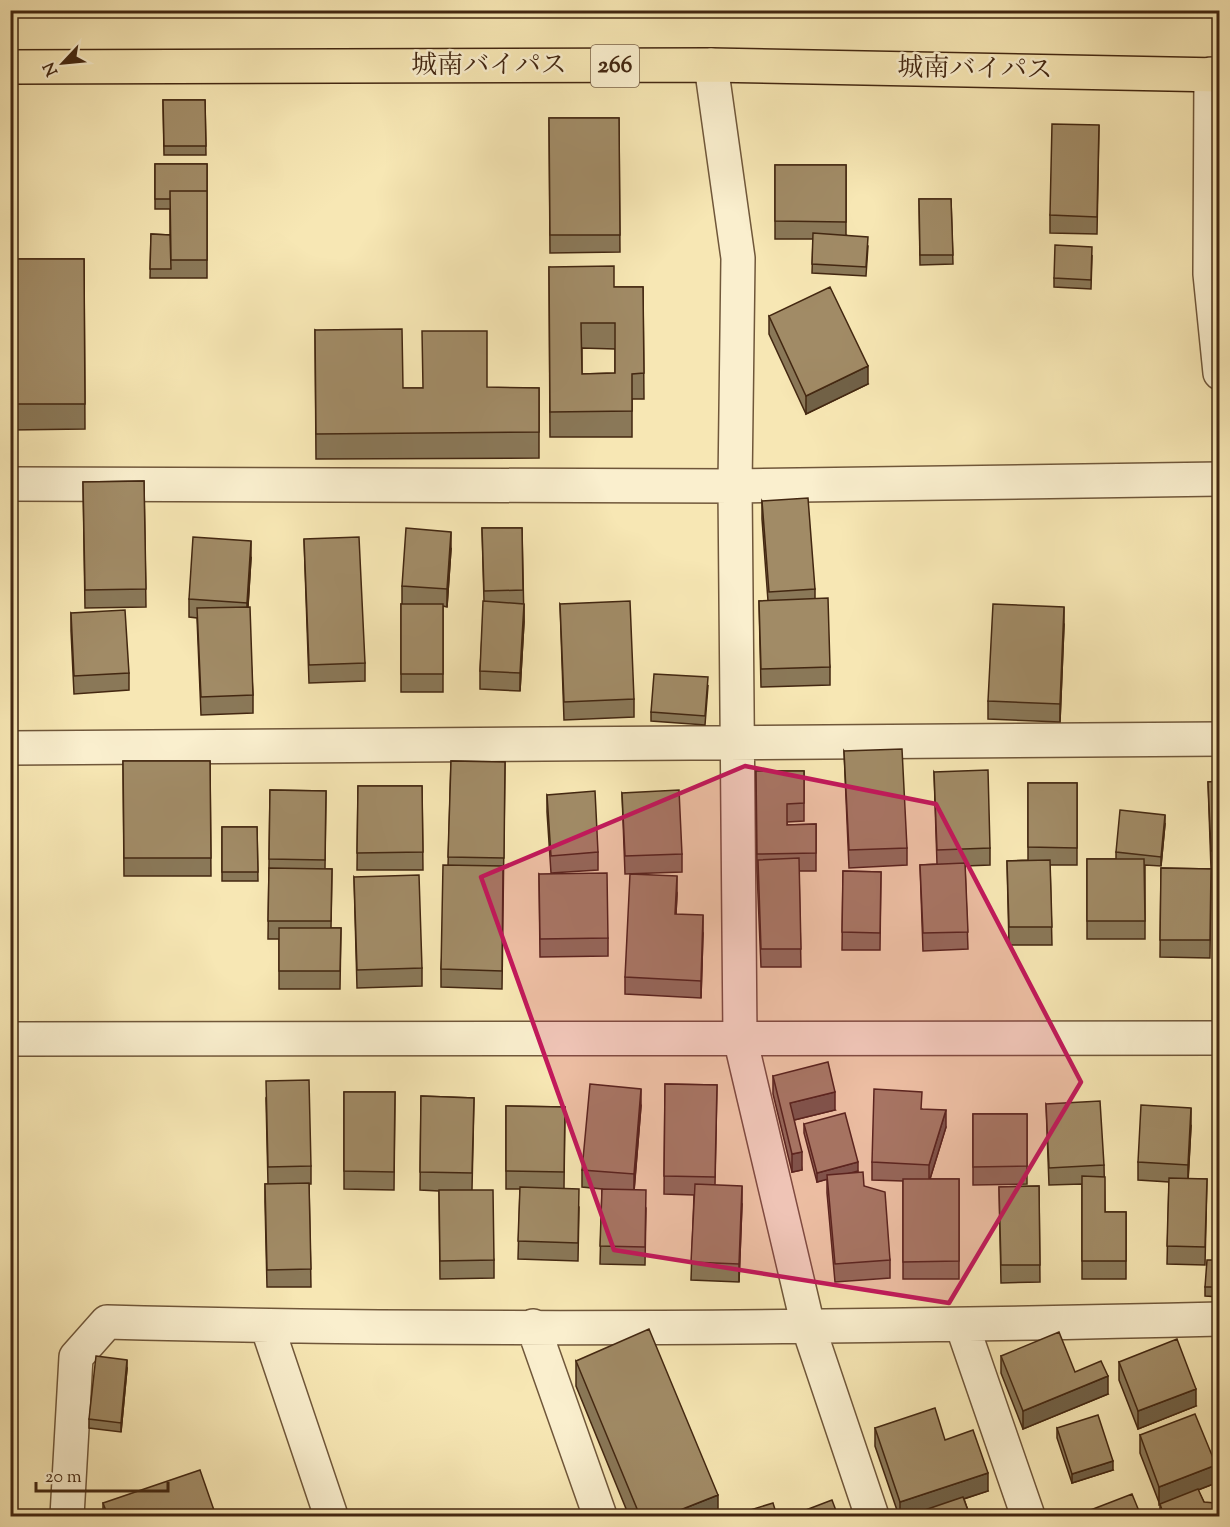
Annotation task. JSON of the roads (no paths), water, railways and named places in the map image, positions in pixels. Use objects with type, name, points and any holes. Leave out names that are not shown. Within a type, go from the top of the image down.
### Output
[{"type":"highway","name":"城南バイパス","points":[[10,67],[711,66],[1215,74]]},
{"type":"street","points":[[711,66],[738,258],[735,486],[740,1038],[808,1326],[872,1516]]},
{"type":"street","points":[[1215,74],[1210,274],[1220,373]]},
{"type":"street","points":[[10,484],[735,486],[1220,479]]},
{"type":"street","points":[[10,748],[1220,739]]},
{"type":"street","points":[[10,1039],[1220,1038]]},
{"type":"street","points":[[67,1516],[76,1357],[107,1322],[267,1326],[808,1326],[1220,1319]]},
{"type":"street","points":[[962,1325],[1028,1516]]},
{"type":"street","points":[[267,1326],[332,1516]]},
{"type":"street","points":[[533,1326],[600,1516]]}]
